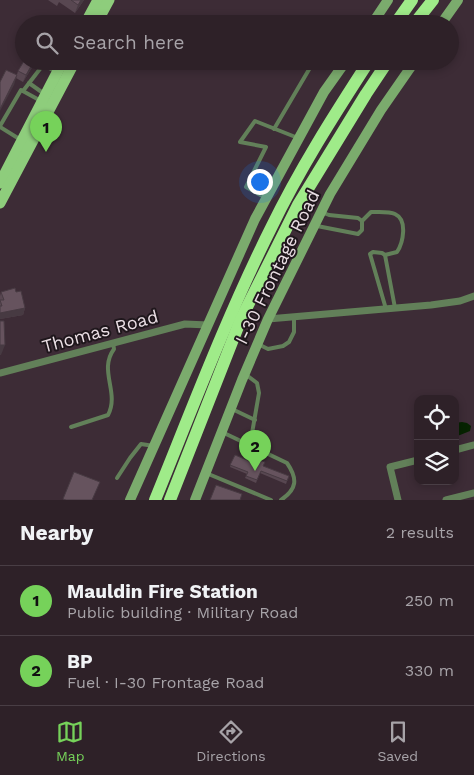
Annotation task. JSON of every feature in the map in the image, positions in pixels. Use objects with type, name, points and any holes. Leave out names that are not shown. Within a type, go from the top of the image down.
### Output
[{"type":"highway","points":[[401,15],[412,0]]},
{"type":"highway","points":[[421,15],[433,0]]},
{"type":"highway","points":[[154,500],[234,305],[271,226],[324,131],[363,70]]},
{"type":"highway","points":[[170,500],[241,319],[298,205],[382,70]]},
{"type":"main road","points":[[90,15],[98,0]]},
{"type":"main road","points":[[101,15],[109,0]]},
{"type":"main road","points":[[378,15],[388,0]]},
{"type":"main road","points":[[447,15],[458,0]]},
{"type":"main road","points":[[1,179],[27,142],[70,70]]},
{"type":"main road","name":"I-30 Frontage Road","points":[[130,500],[255,219],[324,92],[340,70]]},
{"type":"main road","name":"I-30 Frontage Road","points":[[196,500],[244,374],[268,319],[314,225],[330,194],[381,110],[409,70]]},
{"type":"main road","points":[[0,204],[44,98],[57,72]]},
{"type":"street","points":[[268,319],[460,301],[474,296]]},
{"type":"street","name":"Thomas Road","points":[[0,373],[185,324],[208,325]]},
{"type":"street","points":[[459,449],[474,446]]},
{"type":"street","points":[[398,500],[390,467],[414,461]]},
{"type":"street","points":[[446,500],[458,499],[474,493]]},
{"type":"lane","points":[[27,142],[0,126],[20,90],[23,91],[39,70]]},
{"type":"lane","points":[[53,70],[57,72]]},
{"type":"lane","points":[[274,128],[309,70]]},
{"type":"lane","points":[[29,83],[44,98]]},
{"type":"lane","points":[[23,91],[44,98]]},
{"type":"lane","points":[[266,198],[246,187],[266,147],[240,142],[255,121],[299,138]]},
{"type":"lane","points":[[321,212],[329,215],[358,218],[362,221]]},
{"type":"lane","points":[[314,225],[358,234],[362,230],[362,221],[371,212],[396,214],[404,227],[400,248],[397,252],[385,256]]},
{"type":"lane","points":[[386,309],[370,254],[373,252],[382,253],[385,256],[395,308]]},
{"type":"lane","points":[[258,344],[268,349],[282,346],[289,342],[294,332],[294,317]]},
{"type":"lane","points":[[71,428],[108,415],[112,408],[112,388],[107,366],[109,356],[114,349],[113,343]]},
{"type":"lane","points":[[244,374],[257,383],[259,393],[250,445]]},
{"type":"lane","points":[[231,408],[255,420]]},
{"type":"lane","points":[[222,432],[287,463],[293,472],[295,481],[293,489],[281,500]]},
{"type":"lane","points":[[118,478],[141,444],[154,446]]},
{"type":"lane","points":[[206,473],[271,500]]},
{"type":"shaded area","points":[[459,422],[467,423],[471,426],[470,431],[459,435]]},
{"type":"building","points":[[71,0],[81,0],[78,5]]},
{"type":"building","points":[[6,70],[17,75],[0,109],[0,82]]},
{"type":"building","points":[[19,70],[29,70],[26,75]]},
{"type":"building","points":[[15,288],[16,292],[21,291],[25,308],[0,313],[0,306],[2,306],[0,300],[4,300],[1,292]]},
{"type":"building","points":[[0,321],[4,321],[5,345],[0,345]]},
{"type":"building","points":[[235,455],[252,462],[254,458],[265,462],[263,466],[289,476],[287,481],[261,471],[257,480],[246,476],[248,472],[230,465]]},
{"type":"building","points":[[74,472],[100,482],[92,500],[63,499]]},
{"type":"building","points":[[216,485],[242,494],[240,500],[210,500]]},
{"type":"place","name":"Mauldin Fire Station","points":[[46,152]]},
{"type":"place","name":"BP","points":[[255,471]]}]
